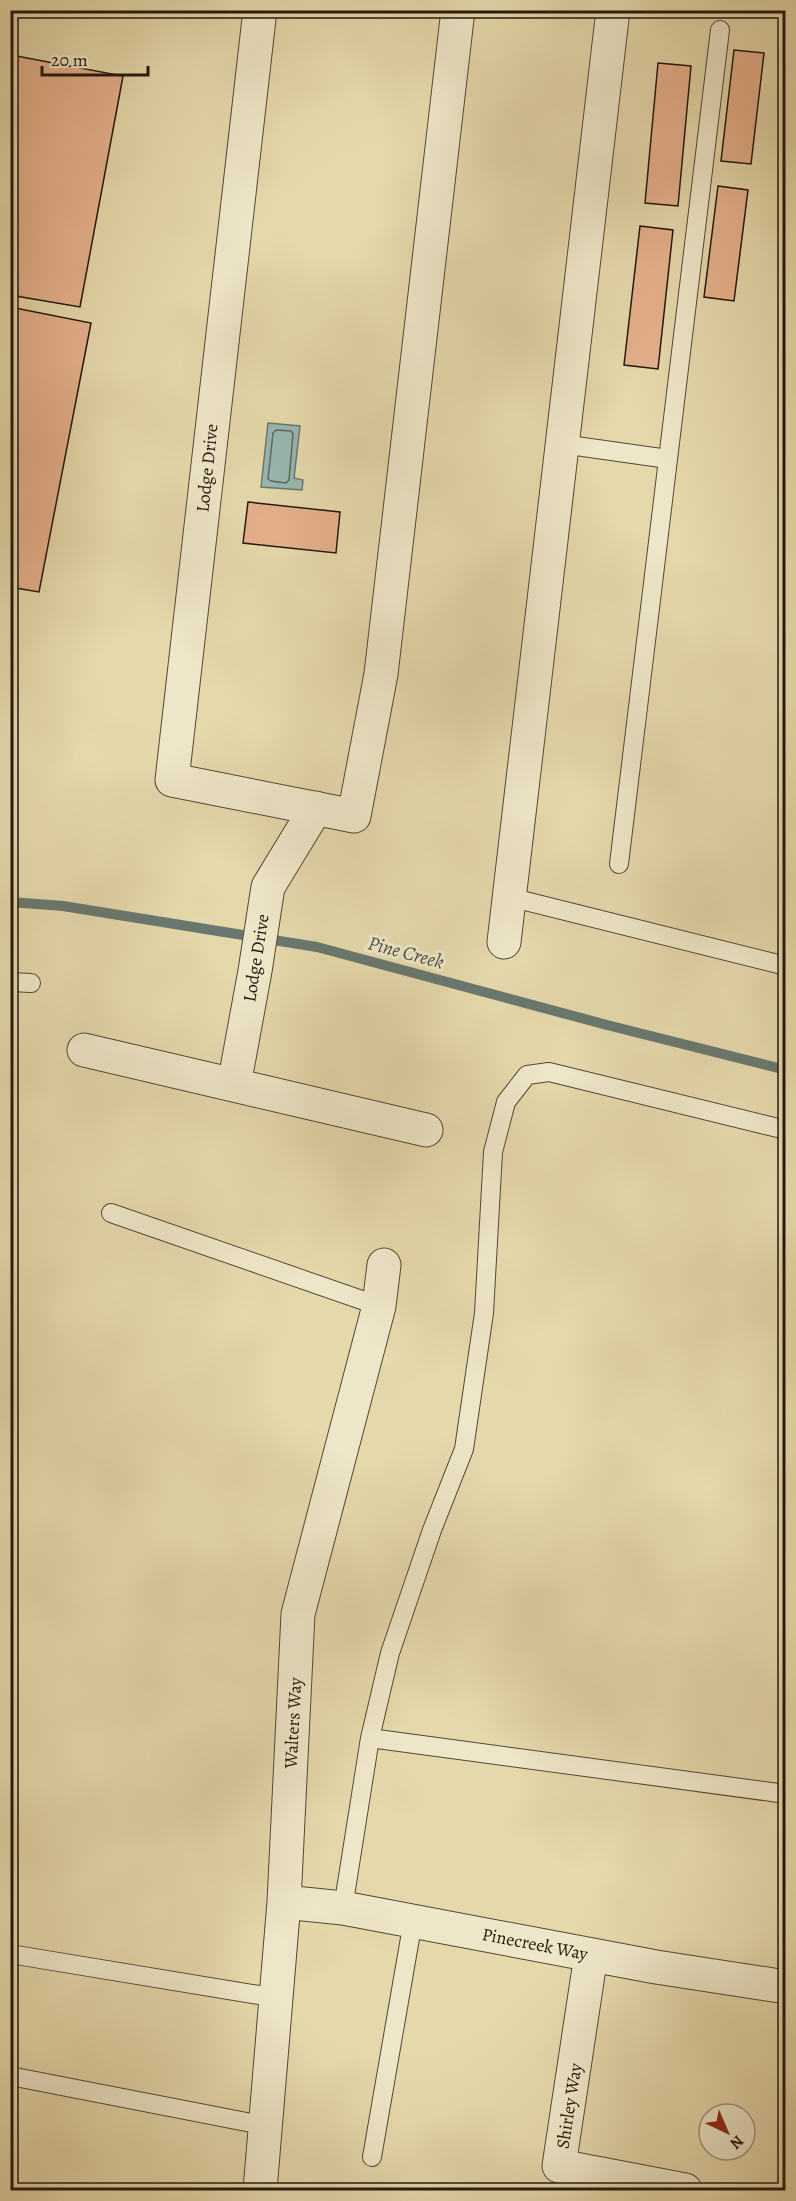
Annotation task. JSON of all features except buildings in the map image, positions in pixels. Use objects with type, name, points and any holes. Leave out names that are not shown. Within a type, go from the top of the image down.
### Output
[{"type":"street","name":"Lodge Drive","points":[[260,10],[172,780],[354,816],[379,685],[458,10]]},
{"type":"street","points":[[504,942],[613,10]]},
{"type":"street","name":"Lodge Drive","points":[[234,1085],[268,887],[316,808]]},
{"type":"street","points":[[84,1050],[426,1130]]},
{"type":"street","name":"Walters Way","points":[[260,2190],[284,1902],[298,1614],[379,1306],[384,1265]]},
{"type":"street","name":"Pinecreek Way","points":[[284,1902],[343,1908],[591,1955],[786,1988]]},
{"type":"street","name":"Shirley Way","points":[[591,1955],[560,2166],[685,2190]]},
{"type":"lane","points":[[619,864],[720,30]]},
{"type":"lane","points":[[562,444],[668,459]]},
{"type":"lane","points":[[509,897],[786,966]]},
{"type":"lane","points":[[10,982],[32,983]]},
{"type":"lane","points":[[343,1908],[370,1738],[390,1653],[432,1530],[464,1449],[484,1312],[493,1152],[506,1102],[527,1075],[549,1072],[786,1130]]},
{"type":"lane","points":[[111,1213],[379,1306]]},
{"type":"lane","points":[[370,1738],[786,1794]]},
{"type":"lane","points":[[372,2157],[413,1921]]},
{"type":"lane","points":[[10,1954],[277,1998]]},
{"type":"lane","points":[[10,2076],[267,2126]]},
{"type":"water","points":[[268,423],[300,426],[294,478],[303,480],[302,490],[261,487]]},
{"type":"waterway","name":"Pine Creek","points":[[10,902],[63,906],[317,947],[607,1025],[786,1070]]}]
